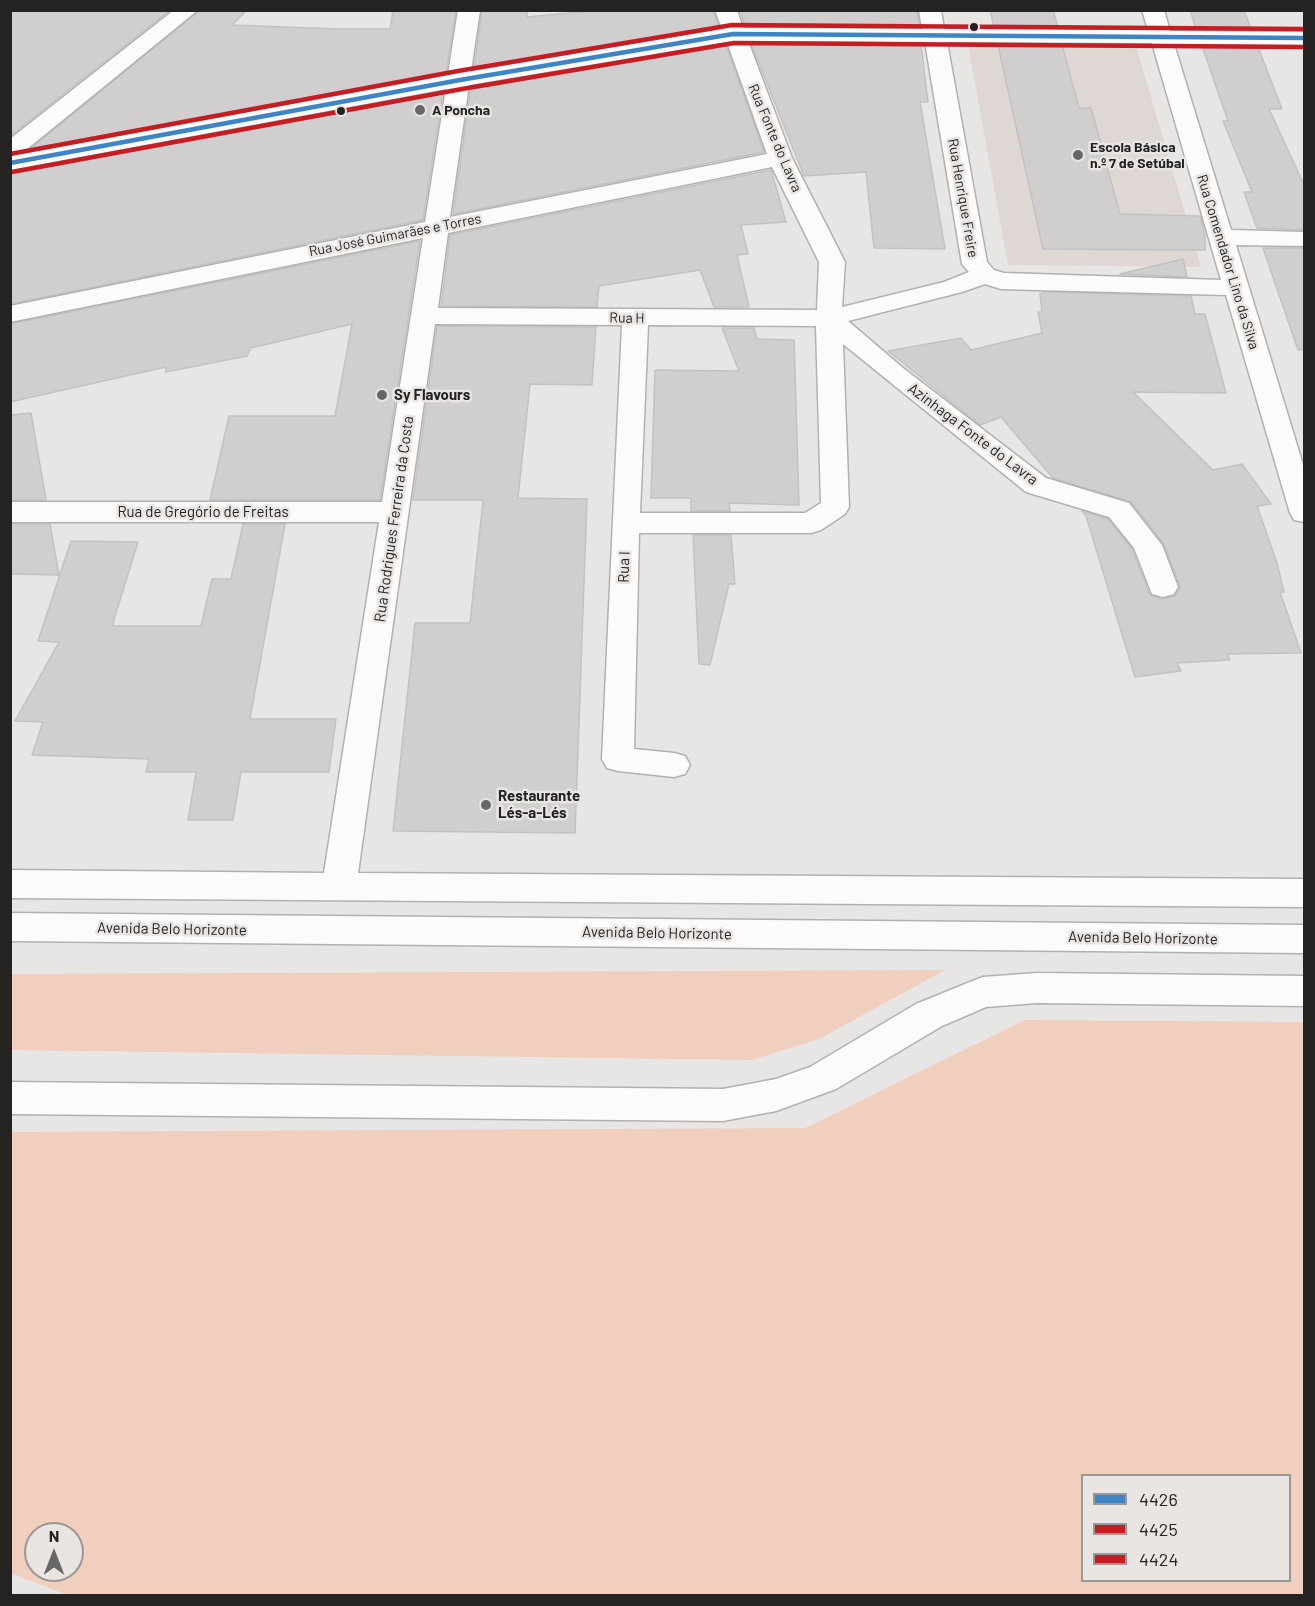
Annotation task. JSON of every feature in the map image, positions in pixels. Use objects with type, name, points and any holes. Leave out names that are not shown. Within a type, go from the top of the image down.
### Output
[{"type":"street","points":[[10,151],[188,10]]},
{"type":"street","name":"Rua Rodrigues Ferreira da Costa","points":[[339,886],[469,10]]},
{"type":"street","name":"Rua Fonte do Lavra","points":[[726,10],[780,158],[832,262],[829,318]]},
{"type":"street","name":"Rua Henrique Freire","points":[[930,10],[975,264],[985,275],[1001,280],[1236,288]]},
{"type":"street","name":"Rua Comendador Lino da Silva","points":[[1153,10],[1305,513]]},
{"type":"street","points":[[1298,10],[1305,23]]},
{"type":"street","points":[[10,163],[460,80],[733,34],[1305,38]]},
{"type":"street","name":"Rua José Guimarães e Torres","points":[[10,314],[780,158]]},
{"type":"street","points":[[1220,237],[1305,238]]},
{"type":"street","name":"Rua H","points":[[424,316],[635,319],[829,318],[953,287],[985,275]]},
{"type":"street","points":[[625,522],[811,523],[835,507],[829,318]]},
{"type":"street","name":"Azinhaga Fonte do Lavra","points":[[829,318],[894,374],[1036,485],[1119,510],[1147,545],[1163,587]]},
{"type":"street","name":"Rua I","points":[[635,319],[625,522],[618,759],[674,765]]},
{"type":"street","name":"Rua de Gregório de Freitas","points":[[10,512],[395,512]]},
{"type":"street","points":[[10,884],[1305,893]]},
{"type":"street","name":"Avenida Belo Horizonte","points":[[10,927],[1305,939]]},
{"type":"street","points":[[10,1098],[723,1105],[776,1095],[823,1078],[929,1015],[983,992],[1037,988],[1305,991]]},
{"type":"shaded area","name":"Escola Básica n.º 7 de Setúbal","points":[[968,45],[1136,46],[1201,267],[1008,265]]},
{"type":"shaded area","points":[[945,970],[819,1039],[752,1060],[11,1050],[11,974]]},
{"type":"shaded area","points":[[1025,1020],[1304,1022],[1304,1595],[70,1596],[34,1582],[84,1582],[84,1522],[24,1522],[24,1578],[11,1573],[11,1132],[805,1128]]},
{"type":"building","points":[[10,10],[170,10],[10,136]]},
{"type":"building","points":[[200,10],[247,10],[232,25],[390,29],[393,10],[456,10],[446,73],[29,150]]},
{"type":"building","points":[[482,10],[527,10],[527,17],[600,10],[713,10],[719,27],[474,68]]},
{"type":"building","points":[[740,10],[917,10],[919,27],[745,26]]},
{"type":"building","points":[[990,10],[1053,10],[1058,27],[994,27]]},
{"type":"building","points":[[1190,10],[1244,10],[1251,29],[1196,29]]},
{"type":"building","points":[[751,43],[921,44],[928,102],[920,102],[945,249],[874,248],[866,172],[804,176]]},
{"type":"building","points":[[726,45],[764,152],[453,214],[471,87]]},
{"type":"building","points":[[998,45],[1062,45],[1079,108],[1091,108],[1120,214],[1200,216],[1205,235],[1205,250],[1043,249]]},
{"type":"building","points":[[1202,46],[1258,47],[1282,109],[1269,109],[1305,187],[1305,230],[1257,228],[1244,192],[1252,192],[1223,121],[1228,121]]},
{"type":"building","points":[[443,92],[423,220],[10,304],[10,172]]},
{"type":"building","points":[[771,170],[786,222],[741,225],[748,254],[737,255],[749,307],[714,307],[700,270],[599,286],[597,307],[441,306],[450,235]]},
{"type":"building","points":[[420,241],[380,500],[210,500],[229,416],[335,416],[352,324],[251,348],[247,356],[166,372],[166,367],[10,402],[10,324]]},
{"type":"building","points":[[1263,248],[1305,248],[1305,349],[1298,350]]},
{"type":"building","points":[[1183,259],[1187,277],[1120,274]]},
{"type":"building","points":[[1046,292],[1191,296],[1195,314],[1205,314],[1226,393],[1133,392],[1213,470],[1242,464],[1271,504],[1257,506],[1277,563],[1284,592],[1280,592],[1301,653],[1227,654],[1230,660],[1177,663],[1181,671],[1135,677],[1086,516],[1082,511],[1108,519],[1132,549],[1150,595],[1162,599],[1175,596],[1180,586],[1164,544],[1131,502],[1053,478],[1001,417],[980,425],[888,351],[961,338],[971,350],[1042,333],[1038,312],[1042,312],[1040,294]]},
{"type":"building","points":[[437,326],[596,327],[592,385],[530,384],[518,498],[587,499],[575,833],[393,831],[415,623],[470,623],[483,500],[413,500]]},
{"type":"building","points":[[722,328],[754,328],[757,339],[794,340],[799,505],[729,503],[730,511],[691,511],[691,498],[651,498],[655,370],[739,371]]},
{"type":"building","points":[[31,413],[46,500],[10,500],[10,415]]},
{"type":"building","points":[[10,524],[50,524],[59,575],[10,574]]},
{"type":"building","points":[[243,524],[285,524],[250,719],[336,719],[329,772],[241,772],[233,820],[188,820],[196,772],[146,772],[149,759],[32,755],[43,722],[15,721],[59,642],[38,641],[71,541],[138,542],[112,626],[201,626],[212,579],[231,579]]},
{"type":"building","points":[[693,535],[731,535],[735,584],[729,584],[710,665],[699,664]]},
{"type":"transit line","name":"4424","points":[[10,154],[458,71],[732,25],[1304,29]]},
{"type":"transit line","name":"4426","points":[[10,163],[460,80],[733,34],[1304,38]]},
{"type":"transit line","name":"4425","points":[[12,172],[462,89],[734,43],[1304,47]]},
{"type":"place","name":"A Poncha","points":[[420,110]]},
{"type":"place","name":"Escola Básica n.º 7 de Setúbal","points":[[1078,155]]},
{"type":"place","name":"Sy Flavours","points":[[382,395]]},
{"type":"place","name":"Restaurante Lés-a-Lés","points":[[486,805]]}]
